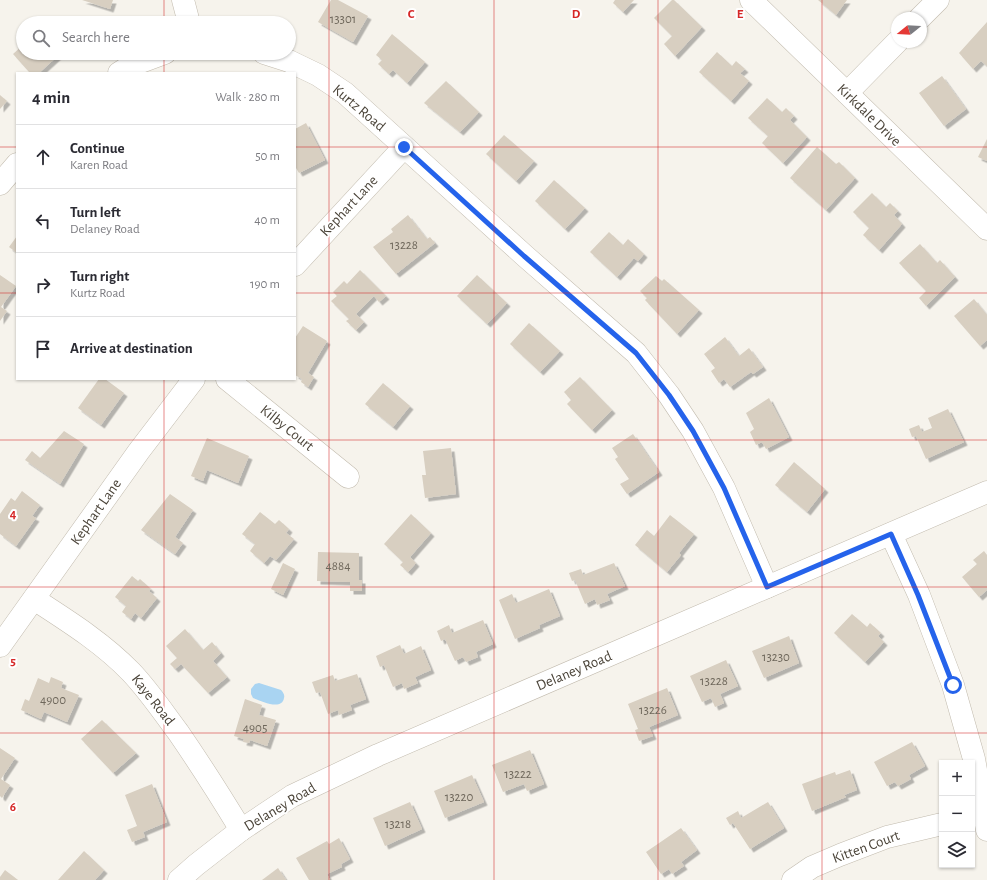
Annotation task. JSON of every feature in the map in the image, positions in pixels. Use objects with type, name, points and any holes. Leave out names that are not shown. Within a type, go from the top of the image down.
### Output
[{"type":"street","points":[[183,0],[187,16]]},
{"type":"street","name":"Kirkdale Drive","points":[[751,0],[987,229]]},
{"type":"street","points":[[926,12],[938,0]]},
{"type":"street","points":[[847,93],[891,48]]},
{"type":"street","points":[[121,72],[130,66],[147,60]]},
{"type":"street","name":"Kurtz Road","points":[[286,60],[318,75],[345,93],[524,256],[636,353],[669,395],[693,431],[724,488],[767,587]]},
{"type":"street","name":"Kephart Lane","points":[[296,264],[404,147]]},
{"type":"street","points":[[0,184],[16,165]]},
{"type":"street","name":"Kephart Lane","points":[[0,646],[139,451],[193,380]]},
{"type":"street","name":"Kilby Court","points":[[228,380],[348,478]]},
{"type":"street","name":"Delaney Road","points":[[179,880],[241,830],[292,796],[378,755],[987,492]]},
{"type":"street","points":[[891,534],[918,595],[953,685],[974,759],[981,822]]},
{"type":"street","name":"Kaye Road","points":[[34,599],[84,632],[131,672],[156,702],[202,767],[241,830]]},
{"type":"street","name":"Kitten Court","points":[[793,880],[812,867],[887,837],[939,825]]},
{"type":"water","points":[[259,683],[281,690],[284,696],[282,702],[275,705],[253,698],[251,689],[255,684]]},
{"type":"building","points":[[82,0],[113,0],[110,9]]},
{"type":"building","points":[[331,0],[338,0],[368,16],[353,42],[318,22]]},
{"type":"building","points":[[615,0],[634,0],[623,12],[613,3]]},
{"type":"building","points":[[672,0],[674,0],[702,27],[675,56],[664,44],[672,36],[654,18]]},
{"type":"building","points":[[818,0],[847,0],[836,15]]},
{"type":"building","points":[[987,22],[987,66],[981,61],[973,69],[959,53]]},
{"type":"building","points":[[392,34],[425,62],[407,83],[393,70],[389,74],[378,64],[382,60],[376,55]]},
{"type":"building","points":[[717,52],[732,66],[736,61],[745,69],[740,73],[749,81],[731,101],[699,72]]},
{"type":"building","points":[[18,60],[53,60],[40,72],[29,72]]},
{"type":"building","points":[[942,76],[966,109],[944,126],[919,93]]},
{"type":"building","points":[[446,81],[479,112],[460,132],[424,103]]},
{"type":"building","points":[[0,95],[7,101],[0,109]]},
{"type":"building","points":[[767,98],[782,112],[786,108],[794,116],[790,120],[807,137],[783,163],[762,143],[768,136],[748,118]]},
{"type":"building","points":[[306,123],[325,160],[299,173],[296,168],[296,128]]},
{"type":"building","points":[[504,135],[534,161],[516,181],[486,154]]},
{"type":"building","points":[[987,139],[987,161],[978,157]]},
{"type":"building","points":[[817,147],[836,164],[839,162],[855,178],[826,210],[790,178]]},
{"type":"building","points":[[554,180],[585,208],[565,229],[535,201]]},
{"type":"building","points":[[872,193],[886,207],[890,203],[898,211],[894,215],[902,224],[879,250],[863,235],[869,228],[853,212]]},
{"type":"building","points":[[408,215],[427,239],[430,237],[435,243],[396,274],[373,247],[393,232],[391,229]]},
{"type":"building","points":[[609,232],[623,245],[628,239],[644,254],[638,261],[634,258],[617,277],[590,252]]},
{"type":"building","points":[[16,237],[16,252],[9,247]]},
{"type":"building","points":[[920,244],[937,263],[940,260],[955,277],[926,306],[919,298],[926,291],[899,263]]},
{"type":"building","points":[[360,270],[386,296],[379,302],[374,296],[356,314],[364,322],[356,330],[346,321],[349,319],[331,301],[337,296],[333,292],[344,281],[347,284]]},
{"type":"building","points":[[0,275],[16,286],[1,307],[7,311],[0,321]]},
{"type":"building","points":[[477,275],[507,303],[487,324],[457,296]]},
{"type":"building","points":[[656,276],[662,281],[664,279],[699,310],[677,334],[645,300],[647,298],[640,291]]},
{"type":"building","points":[[974,299],[987,315],[987,340],[980,346],[954,316]]},
{"type":"building","points":[[529,323],[560,351],[540,372],[510,344]]},
{"type":"building","points":[[303,326],[327,341],[308,373],[314,377],[308,387],[301,382],[302,379],[296,376],[296,336]]},
{"type":"building","points":[[725,337],[739,356],[749,348],[763,367],[753,374],[751,372],[730,387],[724,379],[719,383],[711,371],[715,368],[704,354]]},
{"type":"building","points":[[580,377],[612,410],[592,430],[567,404],[571,400],[564,392]]},
{"type":"building","points":[[98,380],[106,380],[124,393],[101,425],[78,408]]},
{"type":"building","points":[[383,383],[410,406],[393,427],[365,404]]},
{"type":"building","points":[[769,398],[789,437],[766,449],[762,442],[756,445],[750,432],[754,429],[746,413]]},
{"type":"building","points":[[948,409],[964,442],[926,459],[916,436],[912,437],[909,429],[919,425],[922,432],[932,428],[928,418]]},
{"type":"building","points":[[64,431],[84,444],[60,484],[25,460],[32,451],[40,458]]},
{"type":"building","points":[[633,434],[659,472],[627,494],[620,484],[629,479],[615,459],[618,457],[612,448]]},
{"type":"building","points":[[207,438],[249,456],[238,483],[207,470],[203,481],[191,476]]},
{"type":"building","points":[[451,448],[456,494],[425,498],[422,475],[426,475],[423,451]]},
{"type":"building","points":[[794,462],[825,489],[807,512],[775,485]]},
{"type":"building","points":[[22,491],[40,505],[32,516],[36,518],[16,546],[0,534],[0,514],[11,498],[15,501]]},
{"type":"building","points":[[170,494],[193,510],[175,537],[183,543],[175,554],[141,530]]},
{"type":"building","points":[[260,512],[275,524],[279,520],[289,529],[286,533],[294,539],[276,560],[270,556],[264,563],[250,551],[255,544],[242,534]]},
{"type":"building","points":[[411,514],[431,533],[410,557],[416,563],[408,572],[400,565],[403,562],[384,544]]},
{"type":"building","points":[[670,515],[694,534],[679,553],[681,555],[667,572],[635,545],[647,530],[654,536]]},
{"type":"building","points":[[984,551],[987,555],[987,590],[979,597],[962,577],[977,564],[973,560]]},
{"type":"building","points":[[318,552],[359,553],[359,580],[362,580],[362,591],[350,591],[350,582],[317,581]]},
{"type":"building","points":[[283,563],[295,569],[283,595],[271,589]]},
{"type":"building","points":[[614,563],[625,586],[607,594],[610,600],[597,605],[595,599],[585,604],[575,580],[572,581],[569,573],[581,569],[583,575]]},
{"type":"building","points":[[132,576],[138,581],[140,579],[151,589],[149,591],[157,598],[141,618],[135,613],[131,619],[122,612],[126,606],[115,597]]},
{"type":"building","points":[[549,589],[560,616],[539,625],[540,628],[515,639],[499,600],[512,594],[516,603]]},
{"type":"building","points":[[852,614],[867,627],[870,623],[881,633],[878,636],[884,642],[865,662],[834,633]]},
{"type":"building","points":[[483,620],[493,644],[476,652],[478,657],[466,662],[463,657],[455,661],[445,639],[441,641],[437,631],[449,625],[452,633]]},
{"type":"building","points":[[185,629],[203,650],[212,642],[221,653],[213,661],[227,677],[208,693],[181,664],[175,669],[170,664],[177,658],[166,646]]},
{"type":"building","points":[[789,636],[799,663],[764,678],[752,651]]},
{"type":"building","points":[[400,645],[404,654],[421,646],[431,670],[415,677],[418,683],[404,689],[402,683],[393,687],[384,665],[380,667],[376,656]]},
{"type":"building","points":[[726,660],[738,686],[720,694],[724,703],[715,707],[711,698],[702,702],[690,676]]},
{"type":"building","points":[[357,674],[366,699],[350,705],[352,710],[339,715],[338,710],[328,714],[320,692],[316,693],[312,682],[333,675],[335,681]]},
{"type":"building","points":[[51,677],[63,682],[61,688],[79,695],[67,722],[44,712],[41,719],[21,710],[25,699],[29,701],[38,678],[49,683]]},
{"type":"building","points":[[667,688],[678,715],[649,727],[653,736],[639,741],[635,730],[638,729],[628,704]]},
{"type":"building","points":[[245,699],[262,705],[259,715],[276,720],[267,746],[250,740],[249,743],[243,742],[244,739],[234,736]]},
{"type":"building","points":[[102,720],[136,753],[113,773],[81,739]]},
{"type":"building","points":[[912,742],[925,766],[909,775],[911,779],[898,786],[895,782],[887,786],[874,762]]},
{"type":"building","points":[[0,748],[15,758],[1,779],[10,785],[2,798],[0,796]]},
{"type":"building","points":[[530,750],[544,784],[527,791],[524,784],[503,792],[492,765]]},
{"type":"building","points":[[850,770],[857,790],[844,795],[846,797],[812,811],[802,784],[835,772],[836,775]]},
{"type":"building","points":[[472,775],[484,802],[445,818],[434,791]]},
{"type":"building","points":[[152,784],[167,822],[143,832],[145,837],[132,842],[127,830],[137,826],[125,795]]},
{"type":"building","points":[[410,802],[422,829],[385,846],[373,818]]},
{"type":"building","points":[[768,802],[784,828],[750,849],[733,823],[730,825],[726,818],[738,811],[741,818]]},
{"type":"building","points":[[681,828],[697,850],[681,862],[684,866],[672,874],[669,869],[661,874],[646,852]]},
{"type":"building","points":[[339,838],[350,859],[341,864],[342,867],[327,874],[330,880],[309,880],[296,858],[327,841],[329,844]]},
{"type":"building","points":[[84,851],[104,870],[95,880],[58,880]]},
{"type":"building","points":[[278,868],[286,880],[262,880]]},
{"type":"building","points":[[5,870],[18,880],[0,880],[0,877]]},
{"type":"route","points":[[404,147],[524,256],[636,353],[669,395],[693,431],[724,488],[767,587],[891,534],[918,595],[953,685]]}]
